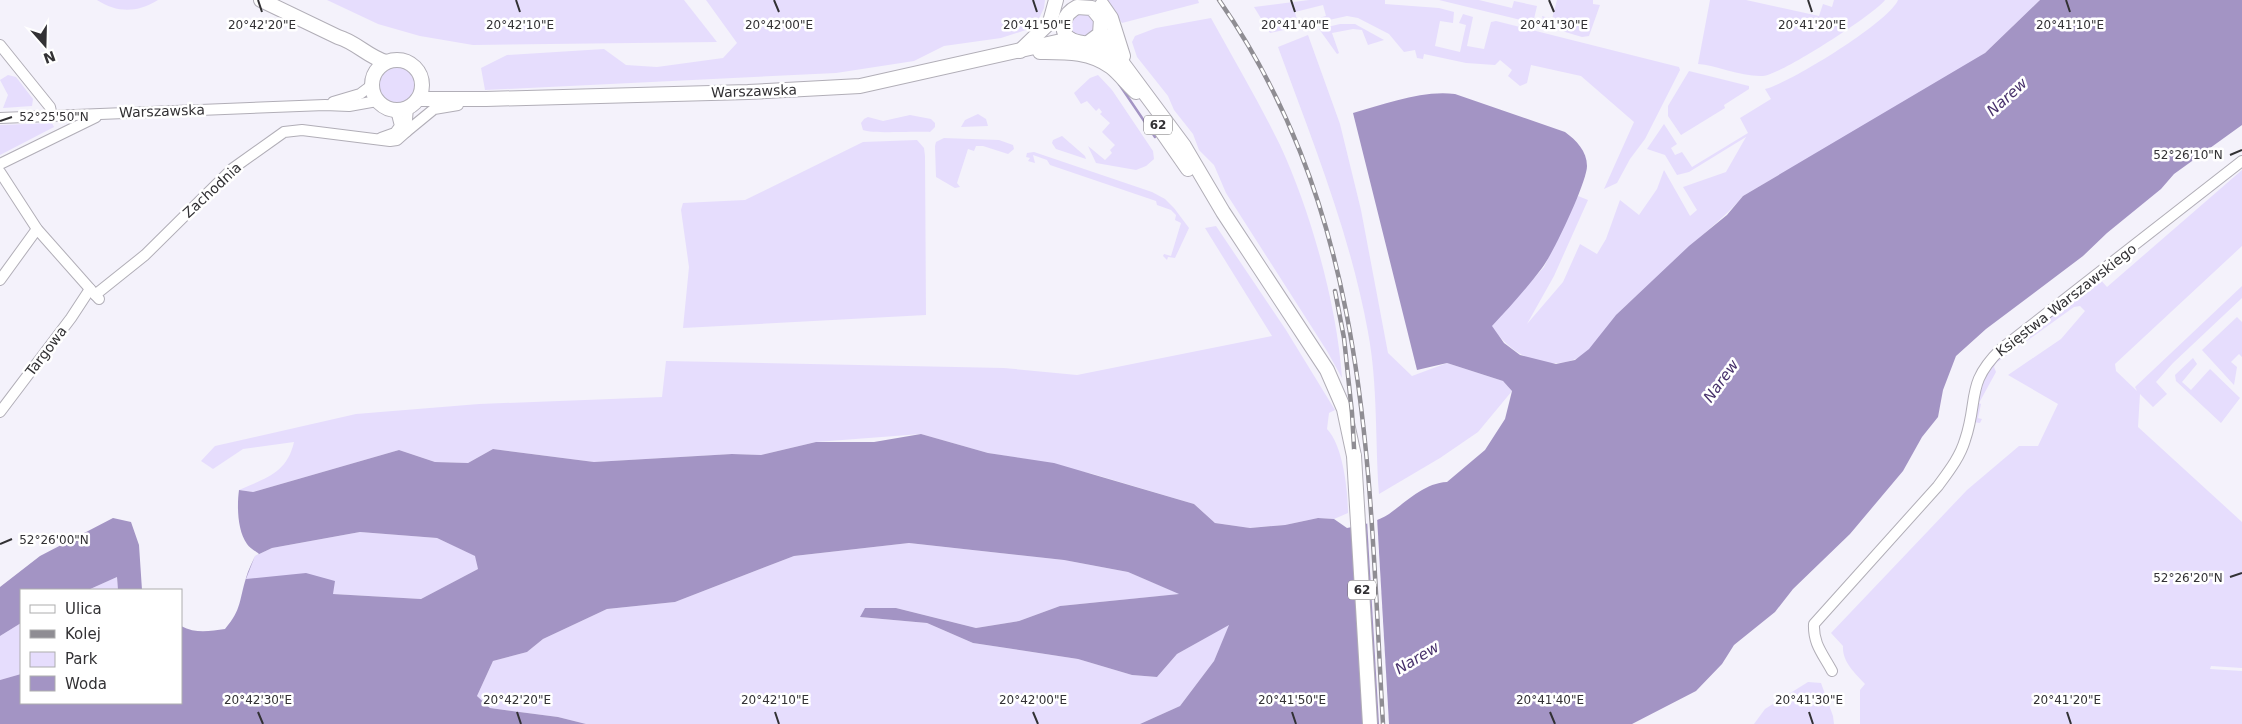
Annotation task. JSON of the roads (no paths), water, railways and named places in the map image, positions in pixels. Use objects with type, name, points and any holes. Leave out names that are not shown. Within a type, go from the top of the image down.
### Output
[{"type":"main road","points":[[261,0],[348,40],[371,56],[386,62],[399,60],[411,64],[419,74],[422,82],[413,103],[392,110],[377,101],[365,63],[338,37]]},
{"type":"main road","points":[[1019,52],[1047,26],[1053,16],[1056,0]]},
{"type":"main road","name":"62","points":[[1097,0],[1111,18],[1116,40],[1130,72]]},
{"type":"main road","name":"62","points":[[1222,212],[1200,187],[1136,92],[1106,54],[1088,43],[1079,44],[1067,33],[1068,6],[1080,3],[1092,8],[1099,15],[1102,24],[1101,32],[1106,41],[1184,146],[1222,212],[1320,358],[1342,402],[1356,470],[1370,724]]},
{"type":"main road","points":[[1088,43],[1097,38],[1101,32]]},
{"type":"main road","name":"Warszawska","points":[[413,103],[860,86],[1019,52],[1067,33]]},
{"type":"main road","points":[[1019,52],[1059,52],[1086,55],[1111,67],[1136,92]]},
{"type":"main road","points":[[372,81],[386,62]]},
{"type":"main road","name":"Warszawska","points":[[422,82],[434,89],[486,99]]},
{"type":"street","points":[[0,46],[50,107],[52,116]]},
{"type":"street","name":"Warszawska","points":[[325,105],[360,94],[372,81]]},
{"type":"street","name":"Zachodnia","points":[[95,294],[145,255],[232,168],[284,132],[302,130],[397,140],[434,109],[486,99]]},
{"type":"street","name":"Warszawska","points":[[0,118],[325,105],[349,106],[377,101]]},
{"type":"street","points":[[406,132],[413,103]]},
{"type":"street","points":[[378,139],[395,133],[400,126],[397,114],[392,110]]},
{"type":"street","points":[[0,164],[104,114]]},
{"type":"street","points":[[57,135],[66,126],[67,115]]},
{"type":"street","name":"Księstwa Warszawskiego","points":[[1832,671],[1817,648],[1813,636],[1814,624],[1938,486],[1956,462],[1966,439],[1979,376],[1987,363],[2242,161]]},
{"type":"street","points":[[0,172],[37,229],[95,294]]},
{"type":"street","points":[[0,280],[37,229]]},
{"type":"street","name":"Targowa","points":[[0,412],[71,318],[95,294]]},
{"type":"water","name":"Narew","points":[[2040,0],[2242,0],[2242,125],[2174,174],[2161,189],[2107,233],[2083,256],[1986,329],[1956,356],[1943,390],[1938,417],[1922,437],[1903,471],[1850,534],[1793,589],[1775,612],[1734,645],[1722,664],[1696,691],[1632,724],[1140,724],[1180,706],[1214,661],[1229,625],[1177,654],[1157,677],[1132,675],[1078,659],[973,643],[927,623],[860,617],[865,608],[896,608],[976,628],[1019,621],[1060,606],[1179,594],[1128,572],[1064,560],[909,543],[794,556],[675,602],[607,609],[543,639],[527,652],[493,661],[477,696],[490,708],[558,717],[586,724],[0,724],[0,680],[20,674],[20,704],[182,704],[182,626],[198,631],[225,629],[237,610],[246,579],[306,573],[335,581],[333,594],[421,599],[478,569],[475,556],[437,538],[360,532],[272,548],[255,556],[259,554],[248,545],[241,532],[238,510],[239,490],[253,492],[399,450],[435,462],[468,463],[493,449],[594,462],[732,454],[761,455],[816,442],[874,442],[921,434],[988,453],[1054,463],[1194,504],[1215,523],[1250,528],[1285,525],[1318,518],[1334,519],[1347,528],[1363,525],[1385,517],[1423,489],[1447,482],[1485,450],[1505,419],[1512,391],[1503,381],[1447,363],[1417,370],[1353,113],[1391,102],[1429,94],[1455,94],[1565,132],[1573,139],[1580,146],[1587,161],[1586,174],[1576,202],[1542,268],[1492,326],[1504,343],[1520,355],[1556,364],[1575,360],[1589,349],[1616,315],[1689,246],[1727,215],[1743,196],[1985,53]]},
{"type":"water","points":[[113,518],[131,522],[139,545],[142,589],[118,589],[117,577],[90,589],[20,589],[20,624],[0,636],[0,587],[40,556]]},
{"type":"waterway","points":[[1119,84],[1155,137]]},
{"type":"railway","points":[[1219,0],[1269,84],[1307,170],[1334,258],[1353,348],[1365,440],[1373,534],[1383,724]]},
{"type":"railway","points":[[1335,291],[1344,338],[1352,413],[1370,724]]}]
